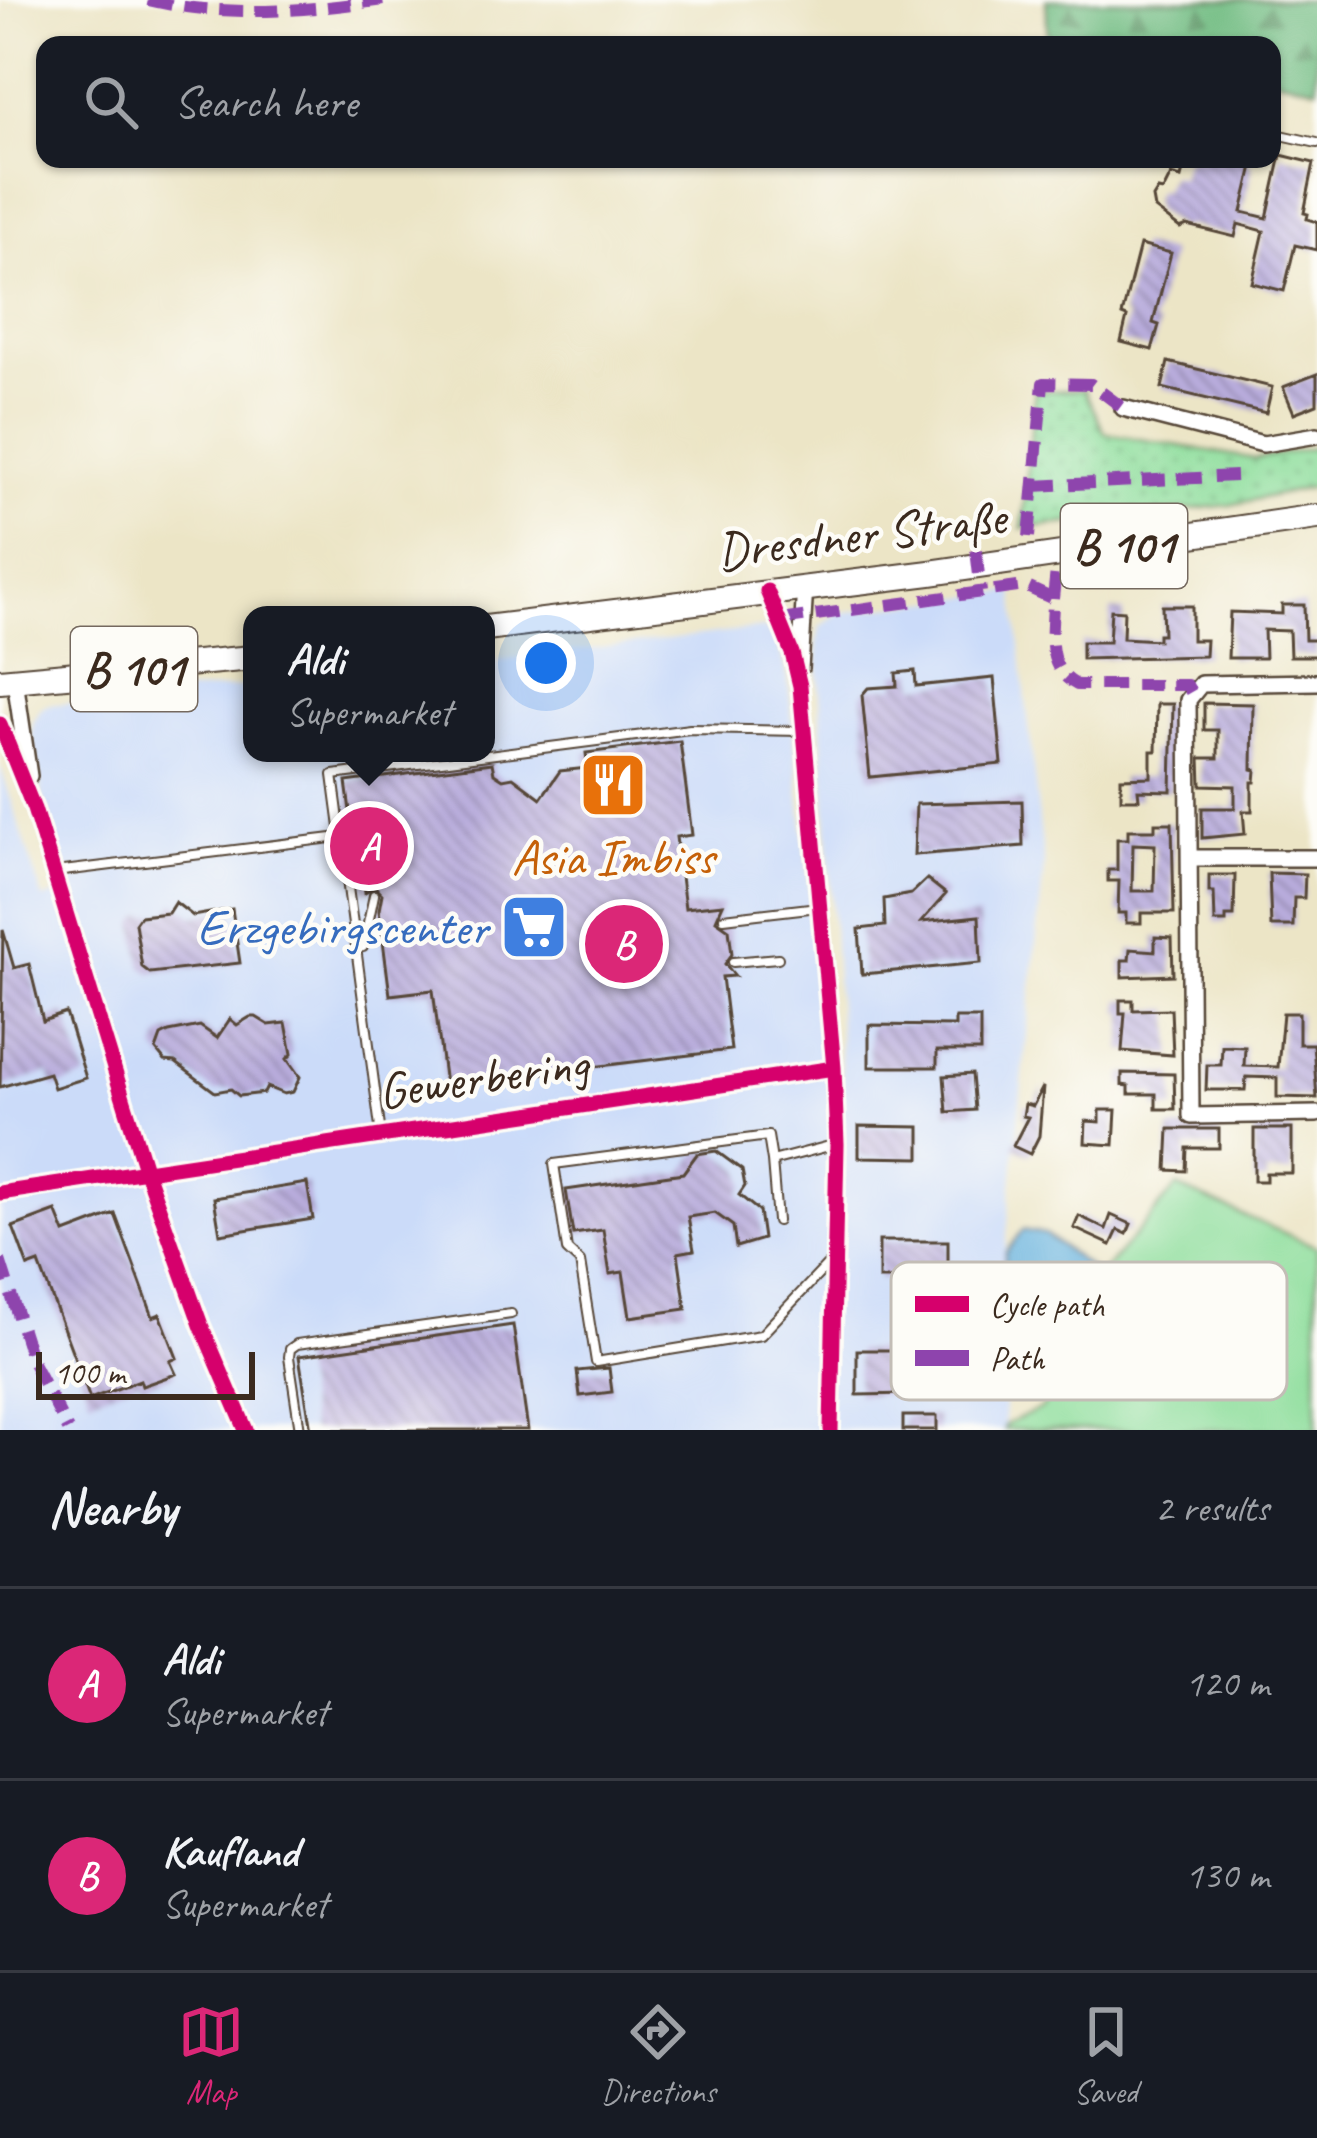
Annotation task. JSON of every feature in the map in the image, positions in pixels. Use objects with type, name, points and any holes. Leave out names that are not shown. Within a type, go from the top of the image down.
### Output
[{"type":"main road","name":"Dresdner Straße","points":[[495,627],[930,573],[1317,517]]},
{"type":"main road","name":"B 101","points":[[8,680],[243,659]]},
{"type":"street","points":[[1123,408],[1263,444],[1317,436]]},
{"type":"street","points":[[805,586],[799,677],[837,1144],[831,1430]]},
{"type":"street","points":[[767,591],[799,677]]},
{"type":"street","points":[[8,680],[34,809],[145,1169],[201,1325],[246,1430]]},
{"type":"street","points":[[1317,682],[1201,684],[1191,692],[1191,1116],[1317,1114]]},
{"type":"street","points":[[0,724],[34,809]]},
{"type":"street","points":[[1191,858],[1317,857]]},
{"type":"street","name":"Gewerbering","points":[[0,1193],[834,1068]]},
{"type":"lane","points":[[1281,135],[1317,143]]},
{"type":"lane","points":[[495,755],[690,729],[803,731]]},
{"type":"lane","points":[[381,1135],[333,776],[439,762]]},
{"type":"lane","points":[[52,872],[340,837]]},
{"type":"lane","points":[[355,949],[363,947],[374,895]]},
{"type":"lane","points":[[724,918],[821,907]]},
{"type":"lane","points":[[733,962],[778,958]]},
{"type":"lane","points":[[777,1221],[768,1136],[554,1164],[567,1250],[580,1262],[596,1362],[761,1335],[835,1257]]},
{"type":"lane","points":[[772,1161],[837,1144]]},
{"type":"lane","points":[[300,1430],[290,1357],[290,1349],[297,1344],[511,1314]]},
{"type":"shaded area","points":[[1014,591],[1044,865],[1005,1262],[891,1262],[891,1400],[1004,1400],[1004,1430],[78,1430],[74,1423],[57,1430],[0,1430],[0,765],[43,899],[69,890],[42,794],[32,735],[41,709],[243,687],[243,762],[495,762],[495,661],[764,628],[777,641],[788,679],[825,1037],[843,1098],[817,642],[820,627],[839,613]]},
{"type":"green space","points":[[1046,0],[1317,0],[1317,88],[1281,79],[1281,36],[1048,36]]},
{"type":"green space","points":[[1084,390],[1105,433],[1255,459],[1317,447],[1317,486],[1230,505],[1022,528],[1035,391]]},
{"type":"green space","points":[[1177,1187],[1317,1247],[1317,1430],[1004,1430],[1005,1425],[1042,1408],[1045,1400],[1287,1400],[1287,1262],[1111,1262]]},
{"type":"water","points":[[1023,1230],[1045,1234],[1082,1262],[1005,1262],[1005,1253]]},
{"type":"building","points":[[1281,155],[1314,163],[1304,213],[1317,222],[1317,250],[1295,245],[1284,291],[1252,283],[1264,231],[1238,224],[1235,237],[1187,225],[1180,228],[1155,209],[1153,198],[1171,175],[1181,178],[1184,168],[1253,168],[1242,212],[1267,218]]},
{"type":"building","points":[[1140,245],[1171,253],[1153,323],[1159,325],[1152,350],[1121,342],[1127,317],[1122,315]]},
{"type":"building","points":[[1168,362],[1272,387],[1266,413],[1162,388]]},
{"type":"building","points":[[1317,374],[1317,404],[1294,413],[1283,387]]},
{"type":"building","points":[[1282,605],[1304,605],[1305,640],[1316,640],[1316,656],[1290,656],[1289,631],[1264,630],[1265,658],[1228,658],[1230,612],[1282,614]]},
{"type":"building","points":[[1162,606],[1192,606],[1192,640],[1206,640],[1205,656],[1082,659],[1082,642],[1109,642],[1111,610],[1124,611],[1123,638],[1158,640],[1158,634],[1163,634]]},
{"type":"building","points":[[915,671],[916,686],[994,678],[1002,764],[870,777],[862,695],[868,688],[897,686],[896,673]]},
{"type":"building","points":[[1204,703],[1253,704],[1252,769],[1256,770],[1252,811],[1243,811],[1245,834],[1202,838],[1202,808],[1235,808],[1235,786],[1201,785],[1200,758],[1218,758],[1218,730],[1204,730]]},
{"type":"building","points":[[1157,704],[1173,704],[1171,791],[1138,790],[1139,799],[1121,799],[1121,778],[1151,777]]},
{"type":"building","name":"Erzgebirgscenter","points":[[680,741],[692,835],[676,837],[685,908],[723,904],[716,920],[729,929],[732,954],[725,964],[735,976],[722,977],[731,1050],[445,1085],[433,990],[390,995],[379,910],[382,894],[375,887],[365,893],[364,882],[360,883],[346,782],[492,763],[494,773],[503,779],[513,777],[541,798],[560,771],[588,768],[586,753]]},
{"type":"building","points":[[1022,801],[1023,846],[914,855],[916,804]]},
{"type":"building","points":[[1155,823],[1172,823],[1174,913],[1141,913],[1141,923],[1126,923],[1126,913],[1118,913],[1119,881],[1108,881],[1108,870],[1117,870],[1117,839],[1128,839],[1128,830],[1155,830]],"holes":[[[1133,844],[1155,845],[1154,891],[1132,891]]]},
{"type":"building","points":[[1269,873],[1305,874],[1304,898],[1294,898],[1293,926],[1271,926]]},
{"type":"building","points":[[1209,875],[1235,875],[1234,916],[1226,916],[1226,922],[1215,922]]},
{"type":"building","points":[[927,879],[946,894],[921,922],[979,916],[981,963],[862,974],[859,929],[885,926],[884,899],[911,894]]},
{"type":"building","points":[[175,902],[193,916],[232,909],[240,963],[150,973],[142,967],[135,923],[140,916],[168,913]]},
{"type":"building","points":[[3,930],[14,968],[29,964],[43,1021],[66,1013],[86,1078],[54,1088],[49,1073],[0,1087]]},
{"type":"building","points":[[1155,937],[1172,938],[1173,975],[1122,977],[1122,960],[1129,960],[1130,949],[1155,951]]},
{"type":"building","points":[[1120,1000],[1133,1000],[1133,1010],[1171,1009],[1173,1055],[1122,1051],[1125,1013],[1120,1013]]},
{"type":"building","points":[[1283,1013],[1299,1013],[1299,1044],[1313,1044],[1317,1098],[1277,1097],[1277,1078],[1246,1077],[1245,1090],[1206,1090],[1207,1065],[1221,1065],[1222,1046],[1245,1047],[1244,1066],[1278,1067]]},
{"type":"building","points":[[250,1017],[269,1025],[286,1023],[292,1054],[287,1059],[300,1077],[293,1092],[284,1094],[267,1087],[264,1093],[239,1096],[231,1089],[215,1092],[175,1062],[165,1061],[156,1050],[161,1036],[169,1032],[200,1026],[217,1038],[230,1019],[237,1025]]},
{"type":"building","points":[[955,1018],[980,1018],[980,1051],[937,1051],[937,1067],[869,1067],[869,1025],[955,1026]]},
{"type":"building","points":[[1122,1073],[1174,1074],[1175,1109],[1156,1109],[1156,1094],[1129,1094],[1129,1086],[1122,1085]]},
{"type":"building","points":[[972,1074],[975,1110],[947,1112],[944,1076]]},
{"type":"building","points":[[1043,1087],[1039,1136],[1030,1154],[1013,1146],[1028,1117],[1023,1116],[1025,1104],[1033,1106]]},
{"type":"building","points":[[1100,1110],[1116,1110],[1114,1145],[1085,1143],[1086,1121],[1100,1122]]},
{"type":"building","points":[[859,1126],[920,1127],[920,1158],[859,1157]]},
{"type":"building","points":[[1169,1129],[1219,1129],[1219,1148],[1187,1148],[1186,1171],[1167,1170]]},
{"type":"building","points":[[1254,1129],[1292,1129],[1292,1173],[1266,1173],[1266,1181],[1254,1181]]},
{"type":"building","points":[[716,1151],[742,1170],[745,1186],[739,1195],[759,1211],[763,1239],[736,1247],[733,1226],[715,1213],[688,1217],[694,1250],[678,1253],[686,1309],[630,1317],[623,1272],[610,1274],[603,1230],[573,1234],[566,1190],[683,1173],[697,1154]]},
{"type":"building","points":[[307,1183],[313,1219],[220,1234],[214,1198]]},
{"type":"building","points":[[56,1211],[65,1233],[115,1214],[153,1317],[160,1314],[177,1358],[170,1361],[176,1374],[142,1386],[140,1380],[90,1399],[39,1263],[28,1267],[13,1227]]},
{"type":"building","points":[[1111,1215],[1131,1224],[1127,1234],[1118,1230],[1111,1245],[1074,1228],[1079,1216],[1106,1229]]},
{"type":"building","points":[[879,1241],[948,1241],[948,1262],[891,1262],[891,1279],[879,1279]]},
{"type":"building","points":[[513,1325],[528,1430],[311,1430],[299,1356]]},
{"type":"building","points":[[857,1350],[891,1350],[891,1394],[857,1395]]},
{"type":"building","points":[[609,1368],[612,1392],[580,1396],[577,1371]]},
{"type":"building","points":[[903,1416],[937,1416],[937,1430],[903,1430]]},
{"type":"marked path","points":[[148,0],[265,11],[383,0]]},
{"type":"marked path","points":[[1029,537],[1043,383],[1091,384],[1123,408]]},
{"type":"marked path","points":[[1034,486],[1236,476]]},
{"type":"marked path","points":[[976,550],[981,592]]},
{"type":"marked path","points":[[1053,599],[1056,570]]},
{"type":"marked path","points":[[780,620],[1025,586],[1053,599],[1054,659],[1066,678],[1077,685],[1187,685],[1191,692]]},
{"type":"marked path","points":[[0,1260],[32,1361],[68,1430]]},
{"type":"cycle path","points":[[767,591],[800,686],[834,1068],[837,1144],[831,1430]]},
{"type":"cycle path","points":[[0,724],[34,809],[145,1169],[201,1325],[246,1430]]},
{"type":"cycle path","points":[[0,1193],[834,1068]]},
{"type":"place","name":"Asia Imbiss","points":[[613,785]]},
{"type":"place","name":"Aldi","points":[[369,846]]},
{"type":"place","name":"Erzgebirgscenter","points":[[534,927]]},
{"type":"place","name":"Kaufland","points":[[624,944]]}]
